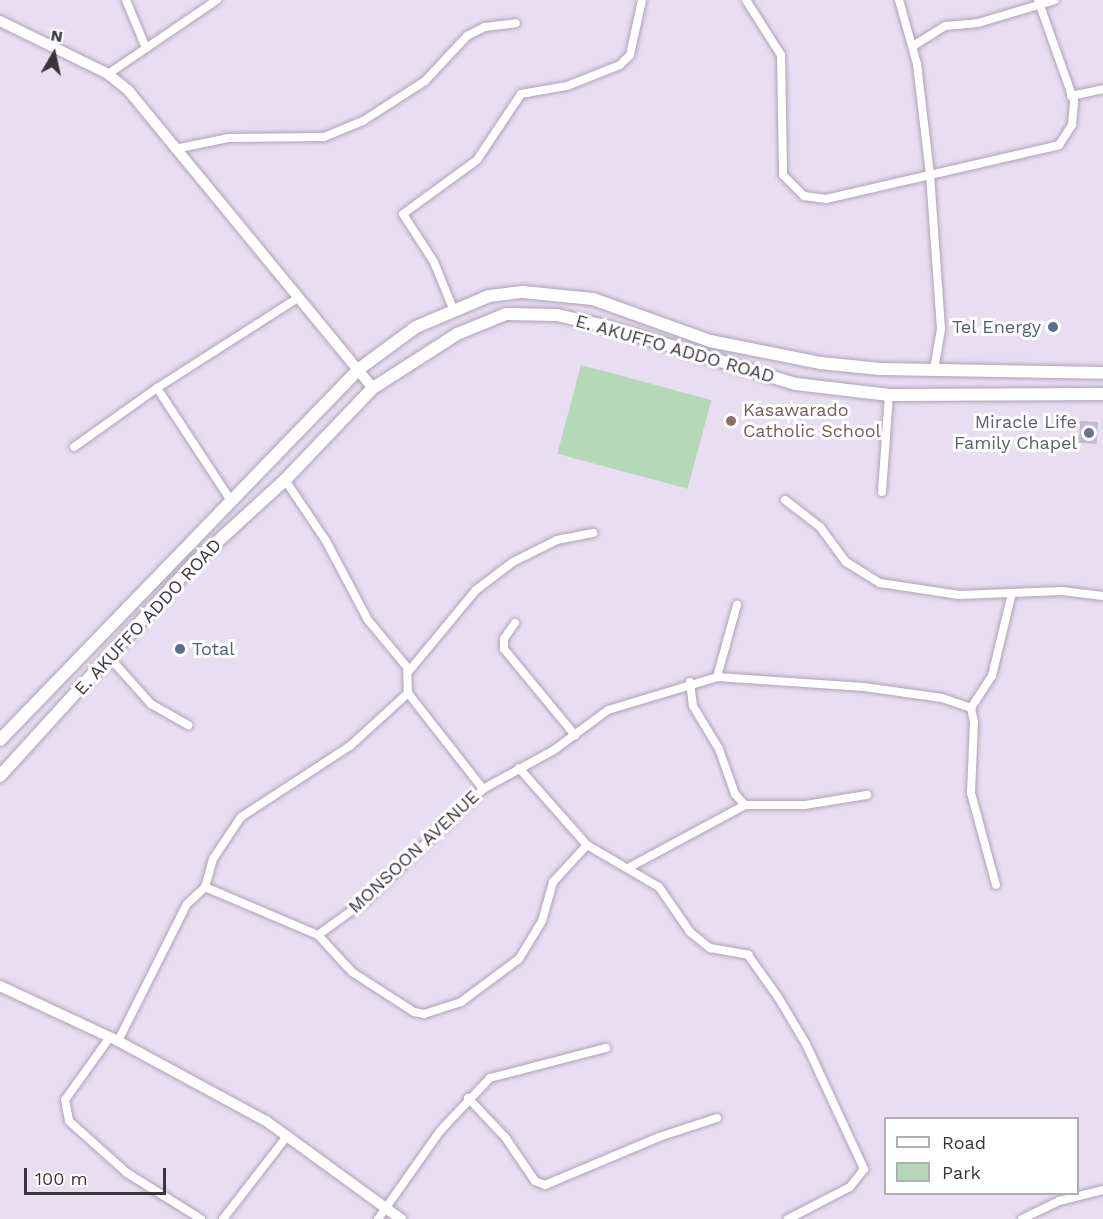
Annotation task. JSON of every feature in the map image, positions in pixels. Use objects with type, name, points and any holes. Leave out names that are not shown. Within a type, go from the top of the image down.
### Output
[{"type":"main road","name":"E. AKUFFO ADDO ROAD","points":[[0,740],[359,369],[416,327],[489,296],[563,294],[593,299],[660,327],[744,351],[873,368],[1103,373]]},
{"type":"main road","name":"E. AKUFFO ADDO ROAD","points":[[0,776],[110,658],[194,563],[285,480],[373,388],[457,334],[506,314],[557,315],[796,384],[888,395],[1103,394]]},
{"type":"street","points":[[126,0],[146,48]]},
{"type":"street","points":[[108,74],[217,0]]},
{"type":"street","points":[[454,311],[434,262],[403,214],[477,160],[521,94],[567,86],[620,65],[630,55],[642,0]]},
{"type":"street","points":[[746,0],[781,55],[786,183],[804,196],[826,199],[1059,145],[1072,125],[1071,96],[1062,57],[1039,3]]},
{"type":"street","points":[[899,0],[913,46],[930,175],[941,329],[934,370]]},
{"type":"street","points":[[913,46],[945,26],[967,25],[1054,0]]},
{"type":"street","points":[[0,21],[108,74],[128,90],[296,299],[359,369],[373,388]]},
{"type":"street","points":[[176,149],[228,138],[324,137],[363,121],[425,81],[467,36],[484,27],[516,23]]},
{"type":"street","points":[[1071,96],[1103,89]]},
{"type":"street","points":[[74,447],[157,388],[296,299]]},
{"type":"street","points":[[157,388],[232,502]]},
{"type":"street","points":[[882,492],[888,395]]},
{"type":"street","points":[[285,480],[326,541],[368,620],[409,671]]},
{"type":"street","points":[[785,500],[820,528],[846,562],[880,583],[959,596],[1012,593],[1103,596]]},
{"type":"street","points":[[201,1219],[127,1173],[69,1121],[66,1100],[114,1039],[187,904],[205,886],[208,868],[241,817],[350,746],[408,693],[409,671],[476,590],[513,561],[557,540],[592,533]]},
{"type":"street","points":[[996,885],[971,794],[971,708],[992,676],[1012,593]]},
{"type":"street","points":[[717,677],[737,605]]},
{"type":"street","points":[[515,623],[504,639],[504,650],[575,735]]},
{"type":"street","points":[[110,658],[152,704],[188,725]]},
{"type":"street","points":[[483,789],[575,735],[608,710],[690,682],[717,677],[864,687],[942,698],[971,708]]},
{"type":"street","points":[[690,682],[693,706],[719,748],[735,794],[745,805]]},
{"type":"street","name":"MONSOON AVENUE","points":[[318,935],[365,901],[483,789],[408,693]]},
{"type":"street","points":[[519,768],[587,845],[630,867],[659,887],[690,932],[710,948],[748,955],[758,967],[806,1044],[821,1086],[864,1170],[850,1187],[788,1219]]},
{"type":"street","points":[[630,867],[745,805],[805,805],[867,795]]},
{"type":"street","points":[[205,886],[318,935],[352,972],[414,1012],[424,1014],[461,1002],[519,959],[542,921],[553,882],[587,845]]},
{"type":"street","points":[[0,986],[114,1039],[288,1135],[401,1219]]},
{"type":"street","points":[[378,1219],[468,1098],[490,1078],[512,1070],[606,1048]]},
{"type":"street","points":[[468,1098],[535,1181],[545,1185],[717,1118]]},
{"type":"street","points":[[223,1219],[288,1135]]},
{"type":"street","points":[[1022,1219],[1059,1201],[1103,1190]]},
{"type":"green space","points":[[581,365],[711,400],[688,489],[557,454]]},
{"type":"building","name":"Miracle Life Family Chapel","points":[[1080,421],[1098,422],[1097,444],[1079,443]]},
{"type":"place","name":"Tel Energy","points":[[1053,327]]},
{"type":"place","name":"Kasawarado Catholic School","points":[[731,421]]},
{"type":"place","name":"Miracle Life Family Chapel","points":[[1089,433]]},
{"type":"place","name":"Total","points":[[180,649]]}]
